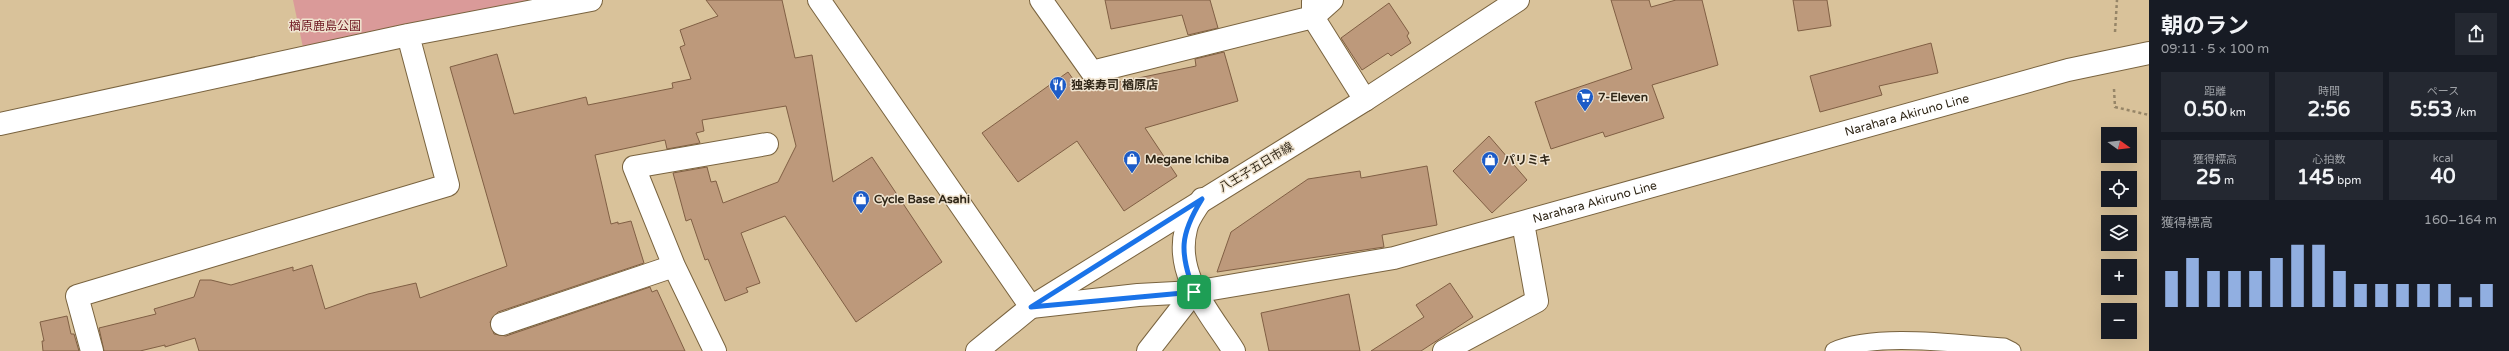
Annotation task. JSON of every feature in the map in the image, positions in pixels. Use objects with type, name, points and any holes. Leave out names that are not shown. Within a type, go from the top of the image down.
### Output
[{"type":"street","points":[[0,124],[408,35],[547,3],[591,0]]},
{"type":"street","points":[[819,0],[1031,307]]},
{"type":"street","points":[[1042,0],[1092,72],[1313,9],[1332,0]]},
{"type":"street","name":"八王子五日市線","points":[[977,351],[1031,307],[1202,199],[1365,100],[1518,0]]},
{"type":"street","points":[[1313,9],[1365,100]]},
{"type":"street","points":[[92,351],[77,296],[448,185],[408,35]]},
{"type":"street","name":"Narahara Akiruno Line","points":[[1031,307],[1194,292],[1394,258],[2068,70],[2149,53]]},
{"type":"street","points":[[715,351],[674,266],[634,168],[767,144]]},
{"type":"street","points":[[1202,199],[1186,228],[1184,238],[1185,257],[1194,292],[1234,351]]},
{"type":"street","points":[[1444,351],[1537,301],[1523,223]]},
{"type":"street","points":[[502,324],[674,266]]},
{"type":"street","points":[[1148,351],[1194,292]]},
{"type":"lane","points":[[1834,351],[1846,345],[1882,341],[2004,346],[2012,351]]},
{"type":"green space","name":"楢原鹿島公園","points":[[293,0],[546,0],[305,57]]},
{"type":"building","points":[[706,0],[782,0],[795,58],[812,55],[833,182],[872,157],[942,262],[856,322],[785,216],[741,233],[760,283],[746,288],[748,292],[725,301],[708,259],[705,260],[691,219],[686,221],[673,173],[707,167],[711,182],[716,181],[723,203],[778,182],[796,146],[786,106],[702,120],[704,131],[696,133],[700,143],[667,149],[665,140],[595,155],[611,224],[631,221],[644,263],[498,312],[490,322],[494,334],[506,336],[650,287],[652,292],[657,290],[685,351],[199,351],[195,338],[165,347],[165,345],[140,351],[104,351],[99,328],[156,314],[154,309],[194,297],[200,280],[211,280],[231,285],[293,267],[293,271],[312,265],[325,309],[368,294],[416,283],[420,298],[507,266],[450,67],[497,54],[514,114],[586,97],[588,105],[673,88],[672,83],[691,79],[680,47],[685,45],[680,30],[718,16]]},
{"type":"building","points":[[1105,0],[1210,0],[1218,28],[1188,35],[1182,15],[1111,29]]},
{"type":"building","points":[[1611,0],[1649,0],[1651,7],[1676,0],[1702,0],[1718,65],[1652,85],[1664,118],[1605,137],[1603,132],[1551,149],[1535,102],[1632,69]]},
{"type":"building","points":[[1793,0],[1827,0],[1831,26],[1798,31]]},
{"type":"building","points":[[1389,3],[1409,33],[1407,36],[1411,43],[1391,56],[1388,53],[1362,70],[1341,38]]},
{"type":"building","points":[[1931,43],[1938,73],[1879,86],[1882,95],[1820,112],[1810,76]]},
{"type":"building","points":[[1224,52],[1238,101],[1145,128],[1177,176],[1124,211],[1077,141],[1018,182],[982,133],[1068,72],[1081,90],[1196,66],[1195,59]]},
{"type":"building","name":"パリミキ","points":[[1489,136],[1527,180],[1492,213],[1453,171]]},
{"type":"building","points":[[1427,166],[1437,225],[1382,235],[1384,247],[1217,272],[1231,232],[1308,179],[1360,171],[1361,178]]},
{"type":"building","points":[[1450,283],[1473,317],[1421,351],[1371,351],[1424,317],[1416,305]]},
{"type":"building","points":[[1349,294],[1360,351],[1269,351],[1261,313]]},
{"type":"building","points":[[67,316],[71,334],[74,334],[79,351],[43,351],[42,341],[44,341],[40,322]]},
{"type":"place","name":"独楽寿司 楢原店","points":[[1058,100]]},
{"type":"place","name":"7-Eleven","points":[[1585,112]]},
{"type":"place","name":"Megane Ichiba","points":[[1132,174]]},
{"type":"place","name":"パリミキ","points":[[1490,175]]},
{"type":"place","name":"Cycle Base Asahi","points":[[861,214]]},
{"type":"route","points":[[1202,199],[1190,218],[1184,238],[1188,274],[1194,292],[1138,295],[1031,307],[1202,199]]}]
